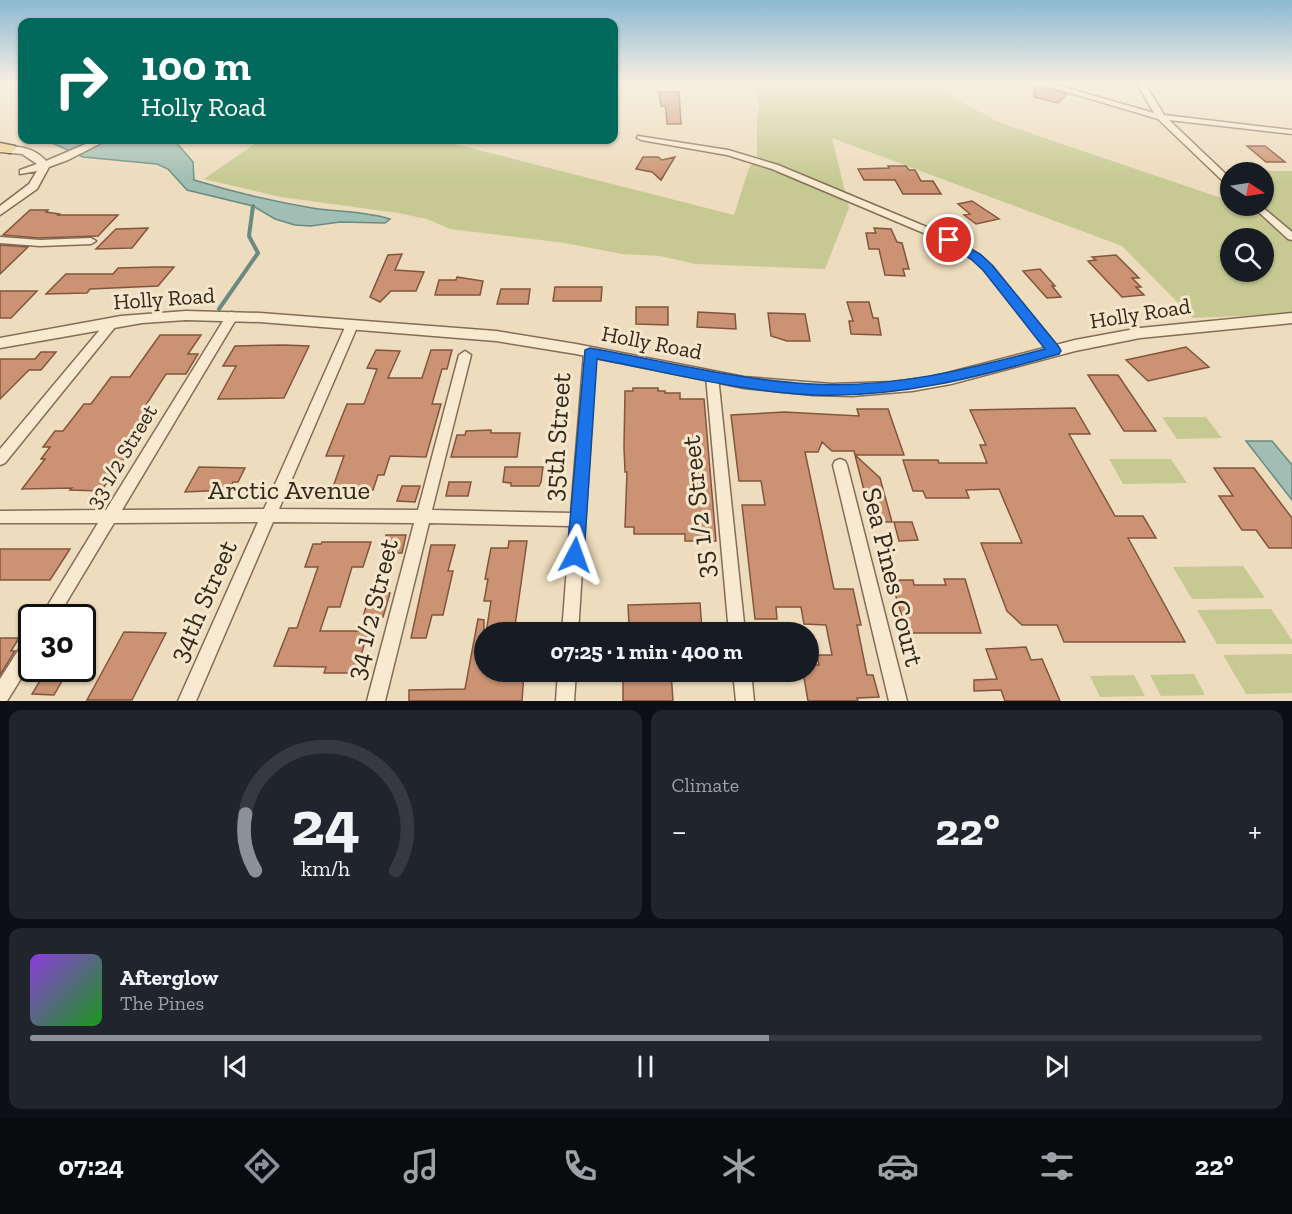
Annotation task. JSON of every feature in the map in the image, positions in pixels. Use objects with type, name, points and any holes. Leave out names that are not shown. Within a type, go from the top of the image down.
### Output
[{"type":"street","points":[[1153,115],[1292,132]]},
{"type":"street","points":[[1161,117],[1220,173]]},
{"type":"street","points":[[642,138],[728,153],[775,167],[949,240],[976,257],[988,268],[1055,351]]},
{"type":"street","points":[[24,172],[93,144]]},
{"type":"street","points":[[2,150],[34,155],[44,165]]},
{"type":"street","points":[[2,150],[24,172]]},
{"type":"street","points":[[0,209],[33,186],[41,176],[44,165]]},
{"type":"street","points":[[0,209],[18,189],[24,172]]},
{"type":"street","points":[[1268,216],[1292,237]]},
{"type":"street","points":[[0,240],[40,243],[91,241]]},
{"type":"street","name":"Holly Road","points":[[0,343],[112,323],[161,317],[232,316],[538,342],[712,376],[812,389],[885,387],[966,375],[1091,342],[1153,332],[1292,318]]},
{"type":"street","name":"33 1/2 Street","points":[[57,604],[232,316]]},
{"type":"street","points":[[0,459],[112,323]]},
{"type":"street","name":"34th Street","points":[[187,701],[352,325]]},
{"type":"street","name":"35th Street","points":[[571,622],[590,353]]},
{"type":"street","name":"34 1/2 Street","points":[[376,701],[465,355]]},
{"type":"street","name":"35 1/2 Street","points":[[712,376],[736,622]]},
{"type":"street","name":"Sea Pines Court","points":[[840,465],[898,701]]},
{"type":"street","name":"Arctic Avenue","points":[[0,517],[268,515],[578,520]]},
{"type":"street","points":[[0,695],[18,666]]},
{"type":"street","points":[[565,701],[566,682]]},
{"type":"street","points":[[743,682],[745,701]]},
{"type":"green space","points":[[758,115],[985,115],[998,122],[1220,198],[1220,216],[1274,216],[1274,171],[1292,171],[1292,314],[1193,318],[1122,246],[832,138],[849,208],[825,269],[696,264],[660,256],[622,254],[565,243],[450,229],[427,219],[398,213],[281,197],[204,179],[254,144],[455,144],[734,215],[749,168],[757,157]]},
{"type":"green space","points":[[1162,417],[1206,417],[1222,438],[1177,439]]},
{"type":"green space","points":[[1109,459],[1171,459],[1187,483],[1123,484]]},
{"type":"green space","points":[[1243,566],[1265,598],[1192,599],[1173,567]]},
{"type":"green space","points":[[1271,609],[1292,640],[1292,644],[1217,644],[1197,610]]},
{"type":"green space","points":[[1292,654],[1292,693],[1246,694],[1223,655]]},
{"type":"green space","points":[[1194,674],[1205,695],[1161,696],[1150,675]]},
{"type":"green space","points":[[1134,675],[1145,696],[1100,697],[1090,676]]},
{"type":"water","points":[[54,144],[177,144],[193,162],[194,180],[312,208],[371,214],[390,219],[385,223],[340,222],[311,226],[295,225],[275,219],[253,206],[187,190],[168,169],[157,164],[83,157]]},
{"type":"water","points":[[1246,441],[1272,441],[1292,465],[1292,500]]},
{"type":"building","points":[[666,115],[680,115],[681,124],[667,124]]},
{"type":"building","points":[[1247,146],[1265,146],[1285,162],[1266,162]]},
{"type":"building","points":[[643,157],[658,157],[662,160],[675,157],[661,180],[652,172],[636,169]]},
{"type":"building","points":[[888,166],[906,166],[909,170],[915,170],[921,181],[933,181],[941,194],[903,194],[895,180],[864,180],[858,169],[889,168]]},
{"type":"building","points":[[972,201],[999,219],[976,224],[964,215],[970,214],[958,204]]},
{"type":"building","points":[[30,210],[48,210],[46,212],[59,214],[57,215],[118,215],[98,236],[38,238],[3,235]]},
{"type":"building","points":[[148,228],[132,248],[96,249],[116,229]]},
{"type":"building","points":[[874,228],[891,229],[897,242],[902,243],[909,269],[903,269],[905,276],[885,275],[879,249],[869,249],[866,233],[876,233]]},
{"type":"building","points":[[0,245],[28,247],[0,274]]},
{"type":"building","points":[[402,254],[395,270],[424,272],[416,291],[391,291],[380,302],[370,297],[388,255]]},
{"type":"building","points":[[1116,255],[1139,278],[1132,278],[1141,287],[1136,287],[1144,295],[1122,297],[1088,261],[1096,260],[1092,257]]},
{"type":"building","points":[[174,267],[158,286],[90,289],[87,293],[46,294],[66,274],[113,274],[118,268]]},
{"type":"building","points":[[1040,269],[1055,286],[1052,286],[1061,297],[1047,298],[1023,271]]},
{"type":"building","points":[[457,277],[483,281],[480,295],[435,295],[439,280],[456,280]]},
{"type":"building","points":[[555,287],[602,287],[601,301],[553,301]]},
{"type":"building","points":[[501,289],[530,289],[528,304],[497,304]]},
{"type":"building","points":[[0,291],[37,291],[11,318],[0,318]]},
{"type":"building","points":[[847,302],[869,302],[873,318],[878,318],[881,335],[851,334],[849,321],[853,321]]},
{"type":"building","points":[[636,307],[668,307],[668,325],[636,324]]},
{"type":"building","points":[[698,312],[735,314],[736,329],[697,327]]},
{"type":"building","points":[[768,313],[805,314],[810,341],[787,341],[771,336]]},
{"type":"building","points":[[160,335],[201,335],[188,354],[198,354],[186,374],[166,374],[144,408],[151,408],[133,436],[140,436],[101,491],[70,490],[72,488],[22,489],[45,459],[41,459],[50,447],[43,447],[55,431],[63,431],[84,404],[91,404],[111,377],[130,377]]},
{"type":"building","points":[[235,346],[309,346],[284,398],[218,399],[236,366],[223,366]]},
{"type":"building","points":[[1186,347],[1209,367],[1148,381],[1126,360]]},
{"type":"building","points":[[376,350],[400,351],[388,378],[422,378],[431,350],[452,350],[447,369],[442,369],[432,404],[441,404],[426,457],[390,456],[384,475],[378,475],[373,490],[340,490],[341,487],[333,487],[344,456],[326,456],[347,404],[364,404],[377,369],[367,368]]},
{"type":"building","points":[[41,352],[56,352],[41,370],[29,370],[0,399],[0,359],[35,359]]},
{"type":"building","points":[[1088,375],[1118,375],[1156,431],[1124,431]]},
{"type":"building","points":[[633,388],[658,388],[658,391],[665,391],[665,393],[680,393],[680,399],[704,399],[716,541],[685,541],[685,534],[634,534],[634,527],[625,527],[627,472],[625,472],[624,447],[625,391],[633,391]]},
{"type":"building","points":[[1075,408],[1090,434],[1069,434],[1115,516],[1143,516],[1156,538],[1128,538],[1185,642],[1064,642],[1057,625],[1022,625],[1007,611],[981,543],[1022,543],[999,489],[966,490],[969,498],[926,498],[923,491],[913,491],[903,460],[987,463],[980,445],[986,445],[970,410]]},
{"type":"building","points":[[857,409],[888,409],[904,455],[855,455],[854,451],[832,451],[822,442],[818,452],[805,452],[834,589],[853,589],[861,625],[857,625],[867,675],[873,675],[879,697],[857,698],[858,701],[808,701],[805,682],[819,682],[819,655],[832,655],[826,625],[819,625],[819,622],[804,622],[801,607],[776,607],[777,619],[755,619],[742,505],[765,505],[761,481],[739,481],[731,415],[784,412],[859,416]]},
{"type":"building","points":[[491,430],[491,433],[520,433],[517,457],[451,457],[457,435],[465,435],[466,431]]},
{"type":"building","points":[[855,455],[880,478],[892,522],[872,522]]},
{"type":"building","points":[[199,467],[245,468],[238,482],[233,482],[229,490],[185,492]]},
{"type":"building","points":[[505,467],[543,467],[541,482],[539,486],[511,486],[511,483],[503,482]]},
{"type":"building","points":[[1214,468],[1254,468],[1292,518],[1292,548],[1269,548],[1256,530],[1242,530],[1219,496],[1233,496]]},
{"type":"building","points":[[449,482],[471,482],[468,496],[446,496]]},
{"type":"building","points":[[402,486],[420,486],[415,502],[397,501]]},
{"type":"building","points":[[894,522],[912,522],[918,540],[899,541]]},
{"type":"building","points":[[386,535],[406,535],[402,553],[381,553]]},
{"type":"building","points":[[509,541],[527,541],[516,622],[488,622],[491,601],[484,601],[488,579],[485,579],[491,548],[508,548]]},
{"type":"building","points":[[371,542],[363,567],[352,567],[340,607],[328,607],[320,631],[368,631],[356,673],[324,673],[326,667],[274,666],[289,628],[297,628],[318,567],[305,567],[313,544]]},
{"type":"building","points":[[431,545],[455,545],[448,571],[453,571],[443,615],[432,615],[426,638],[411,638]]},
{"type":"building","points":[[0,549],[70,549],[50,580],[0,580]]},
{"type":"building","points":[[944,579],[965,579],[981,633],[907,633],[891,580],[913,580],[914,585],[946,585]]},
{"type":"building","points":[[370,593],[390,593],[383,617],[363,617]]},
{"type":"building","points":[[700,603],[701,622],[629,622],[628,605]]},
{"type":"building","points":[[124,632],[166,633],[132,700],[87,700]]},
{"type":"building","points":[[0,638],[18,638],[11,651],[15,651],[0,675]]},
{"type":"building","points":[[474,641],[474,682],[523,682],[522,701],[409,701],[409,690],[465,689]]},
{"type":"building","points":[[1026,647],[1031,660],[1042,659],[1060,701],[1005,701],[1001,690],[974,691],[974,680],[997,679],[986,649]]},
{"type":"building","points":[[39,682],[62,682],[54,695],[32,694]]},
{"type":"building","points":[[623,682],[672,682],[673,701],[623,701]]},
{"type":"waterway","points":[[219,309],[258,253],[249,236],[253,206]]},
{"type":"route","points":[[575,555],[590,353],[760,384],[849,390],[936,381],[1055,351],[988,268],[976,257],[949,240]]}]
